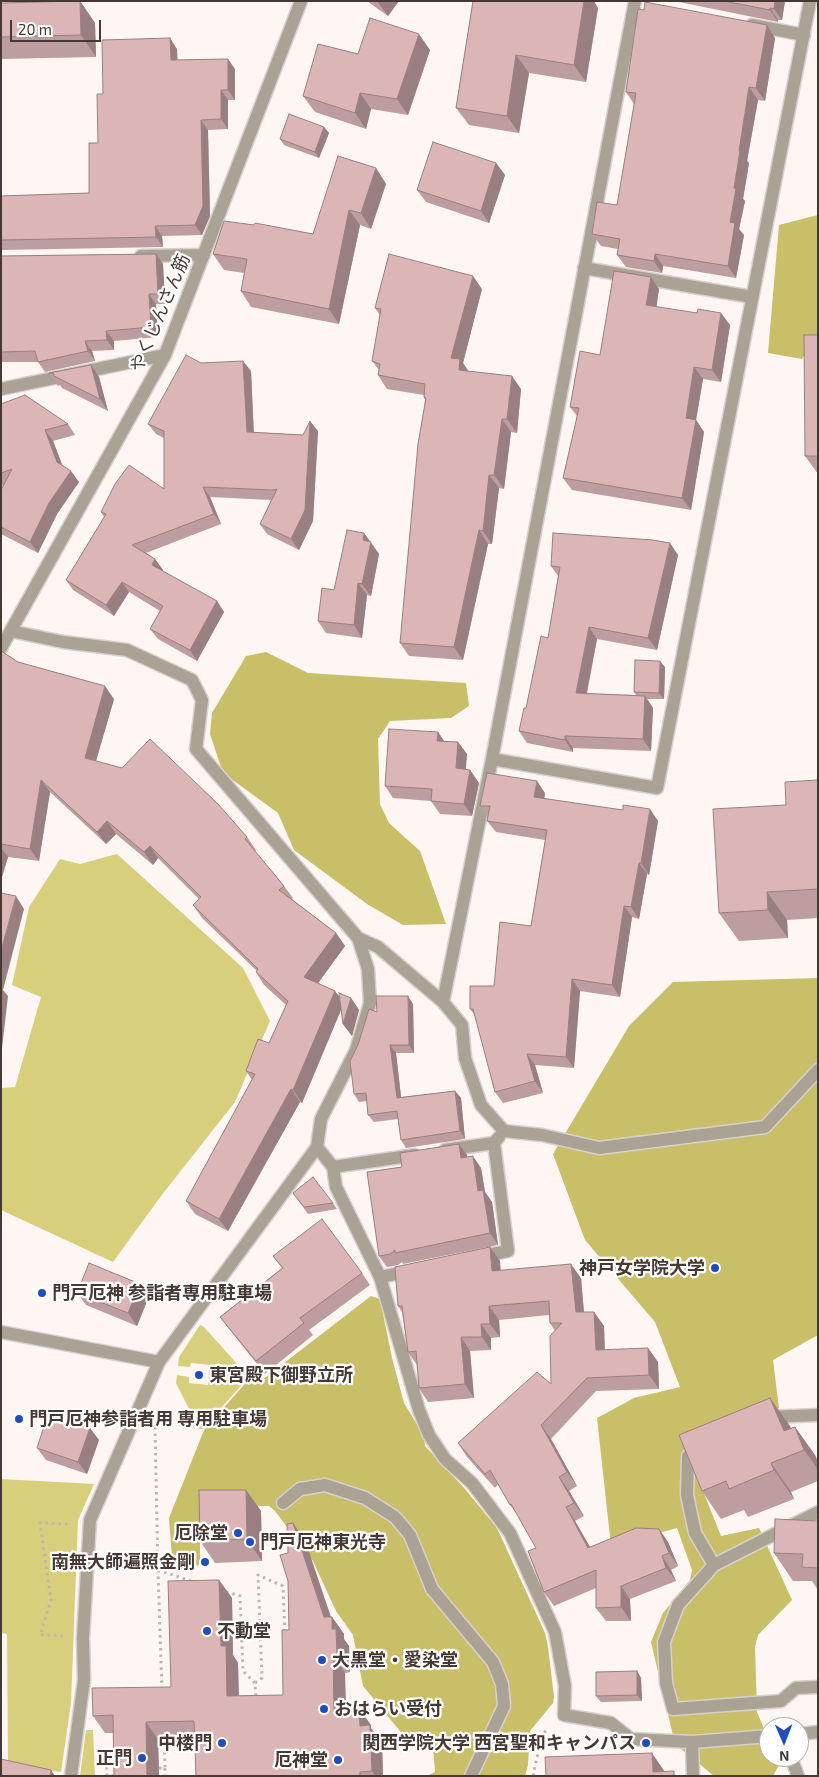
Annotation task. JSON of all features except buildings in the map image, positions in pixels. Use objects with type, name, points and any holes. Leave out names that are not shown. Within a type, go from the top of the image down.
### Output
[{"type":"street","name":"やくじんさん筋","points":[[1,648],[165,355],[301,1]]},
{"type":"street","points":[[492,760],[656,788],[810,1]]},
{"type":"street","points":[[443,1002],[492,760],[584,268],[638,2]]},
{"type":"street","points":[[738,22],[804,35]]},
{"type":"street","points":[[126,256],[204,255]]},
{"type":"street","points":[[584,268],[752,297]]},
{"type":"street","points":[[1,389],[165,355]]},
{"type":"street","points":[[11,631],[63,642],[127,650],[192,680],[202,700],[196,750],[358,938],[368,969],[370,1003],[356,1050],[321,1119],[317,1147],[159,1362],[90,1520],[84,1638],[84,1680],[71,1776]]},
{"type":"street","points":[[358,938],[378,947],[443,1002],[462,1025],[465,1058],[481,1105],[504,1131],[542,1135],[599,1148],[765,1127],[818,1070]]},
{"type":"street","points":[[333,1167],[494,1143],[504,1131]]},
{"type":"street","points":[[462,1260],[508,1251],[494,1143]]},
{"type":"street","points":[[317,1147],[333,1167],[336,1187],[380,1277],[419,1410],[429,1435],[445,1458],[472,1483],[510,1533],[555,1632],[565,1686],[564,1715],[611,1723],[631,1738],[692,1742],[759,1737]]},
{"type":"street","points":[[380,1277],[426,1268]]},
{"type":"street","points":[[1,1332],[159,1362]]},
{"type":"street","points":[[754,1418],[818,1415]]},
{"type":"street","points":[[712,1435],[704,1440],[688,1456],[687,1495],[695,1533],[714,1565]]},
{"type":"street","points":[[283,1503],[300,1489],[325,1486],[365,1498],[395,1517],[410,1535],[432,1590],[493,1662],[502,1684],[504,1706],[471,1776]]},
{"type":"street","points":[[818,1512],[714,1565],[678,1606],[664,1642],[666,1683],[674,1709],[781,1702],[796,1688],[818,1687]]},
{"type":"street","points":[[692,1742],[694,1776]]},
{"type":"path","points":[[156,1419],[162,1696]]},
{"type":"path","points":[[50,1636],[40,1635],[51,1600],[40,1523],[70,1524]]},
{"type":"path","points":[[158,1570],[194,1582]]},
{"type":"path","points":[[255,1683],[262,1678],[258,1575],[283,1586],[284,1635]]},
{"type":"path","points":[[222,1590],[240,1596],[243,1671],[255,1683],[256,1703]]},
{"type":"path","points":[[533,1776],[542,1734],[564,1715]]},
{"type":"path","points":[[164,1734],[165,1776]]},
{"type":"path","points":[[107,1776],[106,1753],[122,1752]]},
{"type":"path","points":[[159,1768],[165,1768]]},
{"type":"shaded area","points":[[818,215],[818,337],[802,359],[768,353],[779,225]]},
{"type":"shaded area","points":[[266,652],[308,673],[466,683],[469,706],[451,718],[390,721],[378,739],[380,804],[389,823],[420,851],[446,924],[403,925],[367,904],[294,850],[278,813],[223,773],[210,734],[212,713],[246,656]]},
{"type":"shaded area","points":[[117,854],[243,968],[270,1021],[235,1102],[161,1196],[113,1262],[1,1210],[1,1088],[15,1087],[41,997],[12,985],[29,907],[60,859],[80,864]]},
{"type":"shaded area","name":"神戸女学院大学","points":[[818,978],[818,1335],[773,1360],[779,1408],[687,1451],[721,1536],[759,1528],[792,1600],[758,1635],[755,1647],[757,1712],[759,1717],[759,1767],[778,1767],[773,1776],[714,1776],[675,1744],[651,1642],[663,1613],[690,1580],[692,1570],[677,1528],[611,1546],[597,1418],[634,1398],[680,1387],[655,1322],[585,1240],[553,1154],[629,1026],[673,982]]},
{"type":"shaded area","points":[[371,1296],[380,1299],[392,1358],[404,1403],[424,1436],[425,1446],[465,1489],[497,1528],[545,1633],[554,1697],[553,1703],[530,1731],[528,1765],[525,1776],[427,1776],[435,1772],[433,1747],[409,1742],[363,1686],[353,1635],[336,1611],[313,1561],[275,1511],[269,1506],[206,1506],[200,1511],[200,1563],[197,1566],[172,1557],[169,1518],[204,1430],[250,1378],[262,1380]]},
{"type":"shaded area","points":[[200,1325],[204,1327],[249,1377],[202,1429],[199,1429],[176,1383],[177,1375],[189,1377],[189,1383],[208,1385],[210,1365],[191,1363],[190,1367],[178,1366],[179,1357]]},
{"type":"shaded area","points":[[1,1479],[94,1484],[78,1520],[71,1703],[61,1772],[8,1765],[7,1634],[1,1633]]},
{"type":"shaded area","points":[[86,1730],[93,1730],[95,1776],[80,1776]]},
{"type":"place","name":"神戸女学院大学","points":[[715,1268]]},
{"type":"place","name":"門戸厄神 参詣者専用駐車場","points":[[42,1293]]},
{"type":"place","name":"東宮殿下御野立所","points":[[199,1375]]},
{"type":"place","name":"門戸厄神参詣者用 専用駐車場","points":[[19,1419]]},
{"type":"place","name":"厄除堂","points":[[238,1533]]},
{"type":"place","name":"門戸厄神東光寺","points":[[250,1542]]},
{"type":"place","name":"南無大師遍照金剛","points":[[205,1562]]},
{"type":"place","name":"不動堂","points":[[207,1631]]},
{"type":"place","name":"大黒堂・愛染堂","points":[[322,1660]]},
{"type":"place","name":"おはらい受付","points":[[324,1709]]},
{"type":"place","name":"中楼門","points":[[222,1743]]},
{"type":"place","name":"関西学院大学 西宮聖和キャンパス","points":[[646,1743]]},
{"type":"place","name":"正門","points":[[142,1758]]},
{"type":"place","name":"厄神堂","points":[[338,1760]]}]
